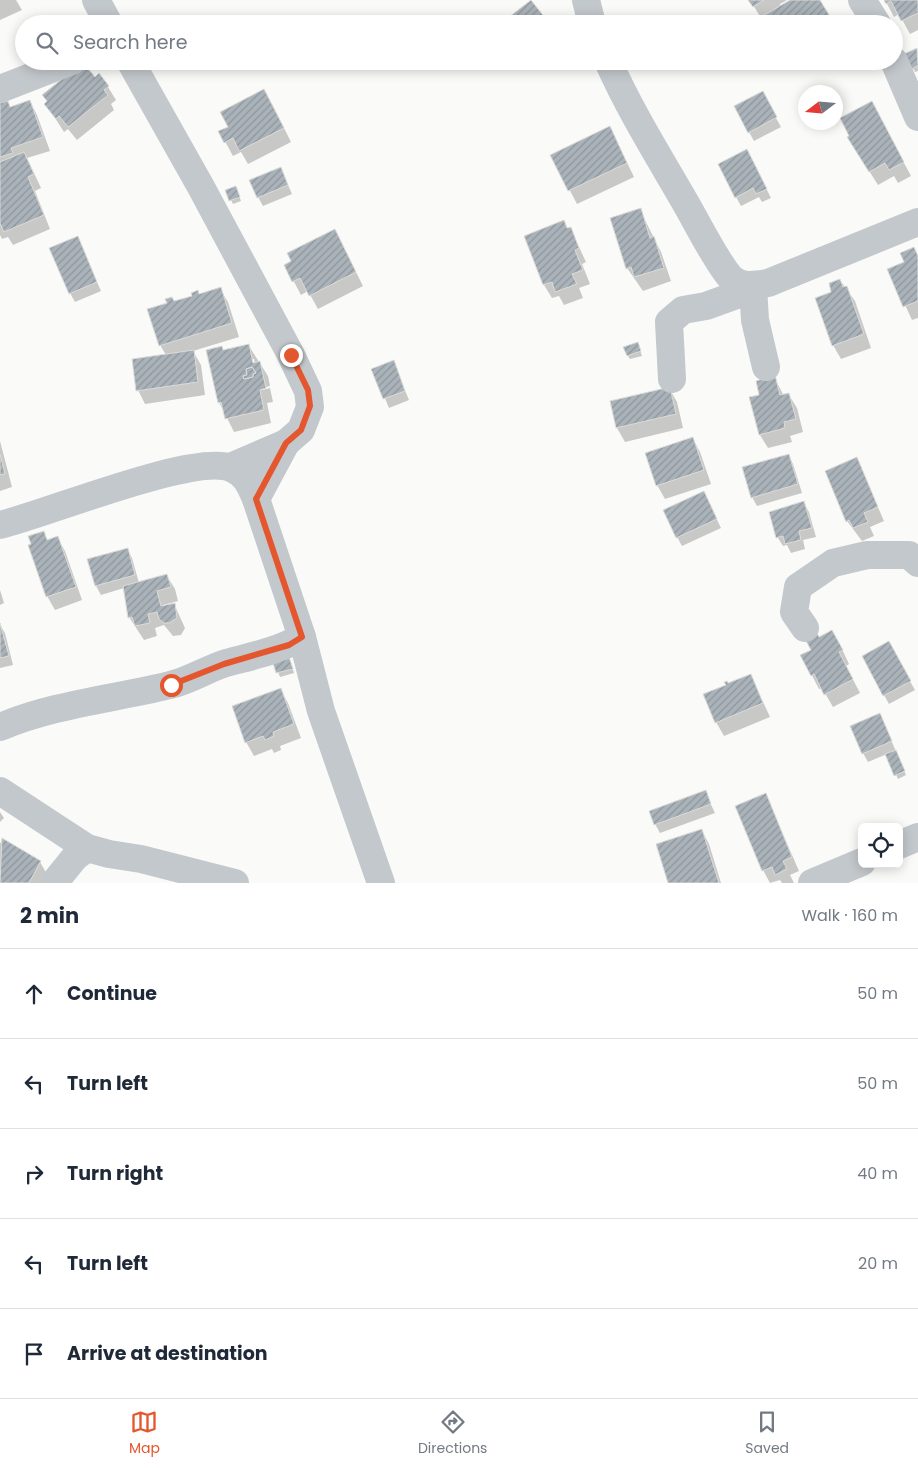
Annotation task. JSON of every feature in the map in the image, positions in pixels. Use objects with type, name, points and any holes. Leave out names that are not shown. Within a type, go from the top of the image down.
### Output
[{"type":"street","points":[[96,0],[104,15]]},
{"type":"street","points":[[586,0],[590,15]]},
{"type":"street","points":[[862,0],[871,15]]},
{"type":"street","points":[[0,89],[49,70]]},
{"type":"street","points":[[135,70],[201,187],[308,390],[310,406],[301,430],[286,443],[230,468]]},
{"type":"street","points":[[612,70],[630,108],[732,278],[741,284],[754,286]]},
{"type":"street","points":[[898,70],[918,118]]},
{"type":"street","points":[[672,380],[669,322],[683,310],[706,306],[739,294],[754,286],[768,283],[918,222]]},
{"type":"street","points":[[754,286],[755,320],[766,367]]},
{"type":"street","points":[[256,499],[286,443]]},
{"type":"street","points":[[0,525],[161,474],[210,465],[230,468],[247,477],[302,637],[321,711],[381,883]]},
{"type":"street","points":[[806,628],[794,612],[798,587],[832,563],[867,555],[909,555],[918,563]]},
{"type":"street","points":[[0,727],[84,701],[171,685],[224,664],[289,645],[302,637]]},
{"type":"street","points":[[0,791],[87,848],[108,854],[141,858],[235,883]]},
{"type":"street","points":[[903,843],[918,837]]},
{"type":"street","points":[[54,883],[75,857],[87,848]]},
{"type":"street","points":[[812,883],[858,864]]},
{"type":"building","points":[[531,0],[543,15],[512,15]]},
{"type":"building","points":[[748,0],[764,0],[753,7]]},
{"type":"building","points":[[790,0],[820,0],[829,15],[764,15]]},
{"type":"building","points":[[884,0],[918,0],[918,13],[903,20],[903,15],[898,15],[891,1],[886,4]]},
{"type":"building","points":[[917,48],[918,65],[912,69],[904,54]]},
{"type":"building","points":[[73,70],[89,70],[95,77],[99,73],[109,86],[104,90],[108,95],[68,127],[59,116],[56,119],[44,104],[47,101],[42,95]]},
{"type":"building","points":[[264,89],[284,128],[239,151],[233,138],[224,143],[218,131],[228,127],[220,112]]},
{"type":"building","points":[[763,91],[777,117],[748,133],[734,106]]},
{"type":"building","points":[[30,100],[43,137],[11,148],[13,153],[0,157],[0,103],[8,101],[10,107]]},
{"type":"building","points":[[872,101],[904,162],[889,170],[885,163],[869,172],[847,137],[849,136],[843,124],[843,116]]},
{"type":"building","points":[[610,126],[627,163],[568,191],[550,155]]},
{"type":"building","points":[[747,149],[767,189],[756,194],[753,188],[735,198],[718,164]]},
{"type":"building","points":[[24,152],[34,174],[28,177],[44,215],[4,232],[0,223],[0,162]]},
{"type":"building","points":[[281,167],[288,185],[257,198],[249,180]]},
{"type":"building","points":[[236,186],[240,197],[229,201],[225,190]]},
{"type":"building","points":[[641,208],[650,238],[654,236],[664,268],[634,277],[631,267],[626,269],[610,218]]},
{"type":"building","points":[[564,220],[567,228],[571,227],[579,248],[575,250],[583,270],[572,274],[577,284],[555,292],[552,282],[543,285],[524,236]]},
{"type":"building","points":[[335,229],[356,272],[309,296],[300,278],[292,282],[284,265],[291,261],[287,253]]},
{"type":"building","points":[[78,236],[97,282],[69,294],[49,248]]},
{"type":"building","points":[[914,247],[918,256],[918,301],[903,307],[887,269],[904,262],[900,253]]},
{"type":"building","points":[[840,279],[843,287],[847,286],[864,334],[832,346],[815,298],[831,292],[829,283]]},
{"type":"building","points":[[221,287],[232,323],[159,346],[147,309],[167,303],[165,299],[172,297],[174,301],[192,296],[191,293],[198,290],[199,294]]},
{"type":"building","points":[[638,342],[641,351],[627,356],[623,347]]},
{"type":"building","points":[[249,344],[253,363],[260,361],[266,388],[260,390],[264,410],[225,419],[221,402],[218,403],[206,350],[222,346],[223,350]],"holes":[[[252,367],[256,373],[253,374],[253,377],[244,379],[243,376],[247,375],[246,369]]]},
{"type":"building","points":[[194,350],[198,382],[136,391],[132,359]]},
{"type":"building","points":[[394,360],[405,391],[383,399],[371,369]]},
{"type":"building","points":[[252,367],[256,373],[253,374],[253,377],[244,379],[243,376],[247,375],[246,369]]},
{"type":"building","points":[[775,375],[780,395],[789,393],[796,419],[784,422],[785,428],[759,435],[749,397],[759,395],[756,381]]},
{"type":"building","points":[[670,387],[676,414],[616,428],[610,401]]},
{"type":"building","points":[[693,437],[704,470],[656,486],[645,453]]},
{"type":"building","points":[[0,454],[5,474],[0,475]]},
{"type":"building","points":[[789,454],[798,484],[751,498],[742,467]]},
{"type":"building","points":[[857,457],[878,507],[864,513],[868,522],[853,528],[849,520],[846,522],[825,471]]},
{"type":"building","points":[[704,491],[717,519],[676,538],[663,510]]},
{"type":"building","points":[[804,501],[812,528],[799,531],[801,540],[785,544],[783,536],[776,538],[769,512]]},
{"type":"building","points":[[44,531],[47,540],[58,536],[76,587],[46,597],[28,545],[31,544],[28,536]]},
{"type":"building","points":[[128,548],[135,575],[95,586],[87,559]]},
{"type":"building","points":[[167,574],[171,587],[157,591],[161,606],[175,603],[177,618],[169,623],[164,623],[159,619],[157,612],[148,614],[150,623],[135,626],[132,617],[128,618],[123,586]]},
{"type":"building","points":[[0,623],[9,656],[0,658]]},
{"type":"building","points":[[832,630],[843,650],[839,652],[853,679],[824,695],[814,674],[811,676],[800,655],[811,650],[805,639],[817,633],[819,637]]},
{"type":"building","points":[[889,641],[911,681],[883,696],[862,656]]},
{"type":"building","points":[[287,651],[293,669],[276,673],[271,656]]},
{"type":"building","points":[[751,674],[763,703],[715,723],[703,694],[726,685],[724,682],[727,681],[728,683]]},
{"type":"building","points":[[281,688],[294,724],[273,732],[274,736],[265,740],[263,736],[245,743],[232,706]]},
{"type":"building","points":[[880,713],[892,741],[862,754],[850,726]]},
{"type":"building","points":[[896,750],[905,771],[894,776],[885,754]]},
{"type":"building","points":[[706,790],[711,804],[654,825],[649,811]]},
{"type":"building","points":[[766,793],[792,857],[783,861],[787,869],[775,875],[772,867],[762,871],[735,806]]},
{"type":"building","points":[[702,829],[719,883],[668,883],[656,844]]},
{"type":"building","points":[[2,838],[41,861],[29,883],[0,883]]},
{"type":"route","points":[[171,685],[224,664],[264,654],[289,645],[302,637],[256,499],[286,443],[301,430],[310,406],[308,390],[291,355]]}]
